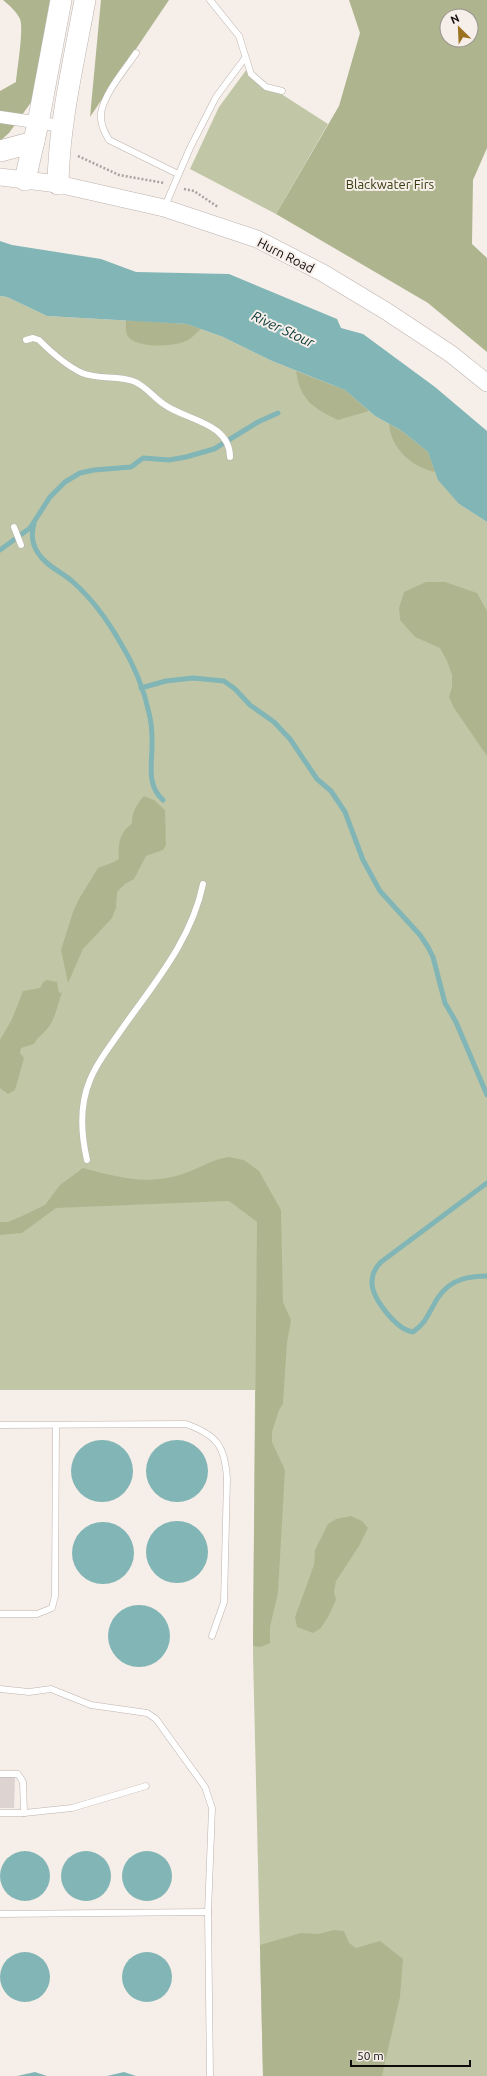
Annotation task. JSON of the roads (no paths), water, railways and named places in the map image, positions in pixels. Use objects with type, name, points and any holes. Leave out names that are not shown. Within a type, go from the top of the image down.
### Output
[{"type":"highway","points":[[24,180],[36,132],[61,0]]},
{"type":"highway","points":[[58,184],[58,154],[62,126],[85,0]]},
{"type":"highway","points":[[0,151],[36,132]]},
{"type":"main road","name":"Hurn Road","points":[[0,177],[58,184],[164,208],[257,239],[323,273],[386,311],[451,354],[487,383]]},
{"type":"street","points":[[0,117],[36,132],[62,126]]},
{"type":"lane","points":[[210,0],[239,36],[251,74],[256,80],[266,87],[282,91]]},
{"type":"lane","points":[[136,53],[110,93],[101,113],[105,133],[109,140],[178,174]]},
{"type":"lane","points":[[164,208],[178,174],[216,97],[245,58]]},
{"type":"lane","points":[[26,340],[33,338],[39,340],[67,365],[82,372],[100,378],[134,382],[175,412],[208,425],[218,432],[228,446],[230,457]]},
{"type":"lane","points":[[14,527],[21,545]]},
{"type":"lane","points":[[87,1160],[83,1143],[82,1119],[83,1105],[90,1078],[102,1057],[154,986],[187,934],[199,901],[202,884]]},
{"type":"lane","points":[[0,1425],[186,1424],[206,1431],[218,1445],[226,1459],[227,1479],[224,1602],[212,1636]]},
{"type":"lane","points":[[0,1614],[37,1614],[52,1608],[55,1596],[56,1425]]},
{"type":"lane","points":[[0,1689],[29,1692],[51,1688],[91,1705],[147,1713],[156,1720],[205,1787],[212,1808],[208,1912],[210,2076]]},
{"type":"lane","points":[[0,1774],[18,1774],[23,1782],[24,1813]]},
{"type":"lane","points":[[0,1813],[24,1813],[72,1808],[146,1786]]},
{"type":"lane","points":[[0,1914],[208,1912]]},
{"type":"water","name":"River Stour","points":[[0,241],[12,245],[101,259],[136,272],[229,274],[337,319],[341,328],[363,334],[435,387],[487,431],[487,522],[459,504],[438,480],[428,452],[402,431],[375,416],[345,390],[272,361],[223,337],[187,324],[47,316],[7,297],[0,296]]},
{"type":"water","points":[[96,1440],[108,1440],[124,1449],[131,1459],[133,1471],[131,1483],[124,1493],[108,1502],[96,1502],[85,1497],[76,1488],[71,1477],[71,1465],[76,1454],[85,1445]]},
{"type":"water","points":[[171,1440],[183,1440],[199,1449],[206,1459],[208,1471],[206,1483],[199,1493],[183,1502],[171,1502],[160,1497],[151,1488],[146,1477],[146,1465],[151,1454],[160,1445]]},
{"type":"water","points":[[171,1521],[183,1521],[199,1530],[206,1540],[208,1552],[206,1564],[199,1574],[183,1583],[171,1583],[160,1578],[151,1569],[146,1558],[146,1546],[151,1535],[160,1526]]},
{"type":"water","points":[[97,1522],[109,1522],[125,1531],[132,1541],[134,1553],[132,1565],[125,1575],[109,1584],[97,1584],[86,1579],[77,1570],[72,1559],[72,1547],[77,1536],[86,1527]]},
{"type":"water","points":[[133,1605],[145,1605],[161,1614],[168,1624],[170,1636],[168,1648],[161,1658],[145,1667],[133,1667],[122,1662],[113,1653],[108,1642],[108,1630],[113,1619],[122,1610]]},
{"type":"water","points":[[25,1851],[35,1853],[43,1858],[48,1866],[50,1876],[48,1886],[43,1894],[35,1899],[25,1901],[15,1899],[7,1894],[2,1886],[0,1876],[2,1866],[7,1858],[15,1853]]},
{"type":"water","points":[[86,1851],[96,1853],[104,1858],[109,1866],[111,1876],[109,1886],[104,1894],[96,1899],[86,1901],[76,1899],[68,1894],[63,1886],[61,1876],[63,1866],[68,1858],[76,1853]]},
{"type":"water","points":[[147,1851],[157,1853],[165,1858],[170,1866],[172,1876],[170,1886],[165,1894],[157,1899],[147,1901],[137,1899],[129,1894],[124,1886],[122,1876],[124,1866],[129,1858],[137,1853]]},
{"type":"water","points":[[25,1952],[35,1954],[43,1959],[48,1967],[50,1977],[48,1987],[43,1995],[35,2000],[25,2002],[15,2000],[7,1995],[2,1987],[0,1977],[2,1967],[7,1959],[15,1954]]},
{"type":"water","points":[[147,1952],[157,1954],[165,1959],[170,1967],[172,1977],[170,1987],[165,1995],[157,2000],[147,2002],[137,2000],[129,1995],[124,1987],[122,1977],[124,1967],[129,1959],[137,1954]]},
{"type":"water","points":[[35,2072],[47,2076],[17,2076]]},
{"type":"water","points":[[124,2072],[136,2076],[107,2076]]},
{"type":"waterway","points":[[0,550],[30,528],[50,497],[65,482],[80,473],[94,470],[131,467],[143,458],[169,460],[214,449],[258,422],[278,413]]},
{"type":"waterway","points":[[34,524],[34,546],[41,558],[69,578],[93,602],[105,618],[134,667],[147,704],[150,719],[152,737],[152,780],[157,794],[163,800]]},
{"type":"waterway","points":[[141,688],[166,681],[193,678],[224,681],[235,689],[250,705],[274,722],[290,739],[317,779],[331,791],[345,812],[363,860],[380,891],[420,935],[428,947],[433,957],[445,1003],[456,1022],[487,1095]]},
{"type":"waterway","points":[[487,1183],[381,1262],[377,1266],[372,1281],[376,1296],[386,1312],[400,1326],[413,1332],[424,1322],[437,1299],[448,1287],[469,1277],[487,1276]]},
{"type":"park label","name":"Blackwater Firs","points":[[390,184]]}]
